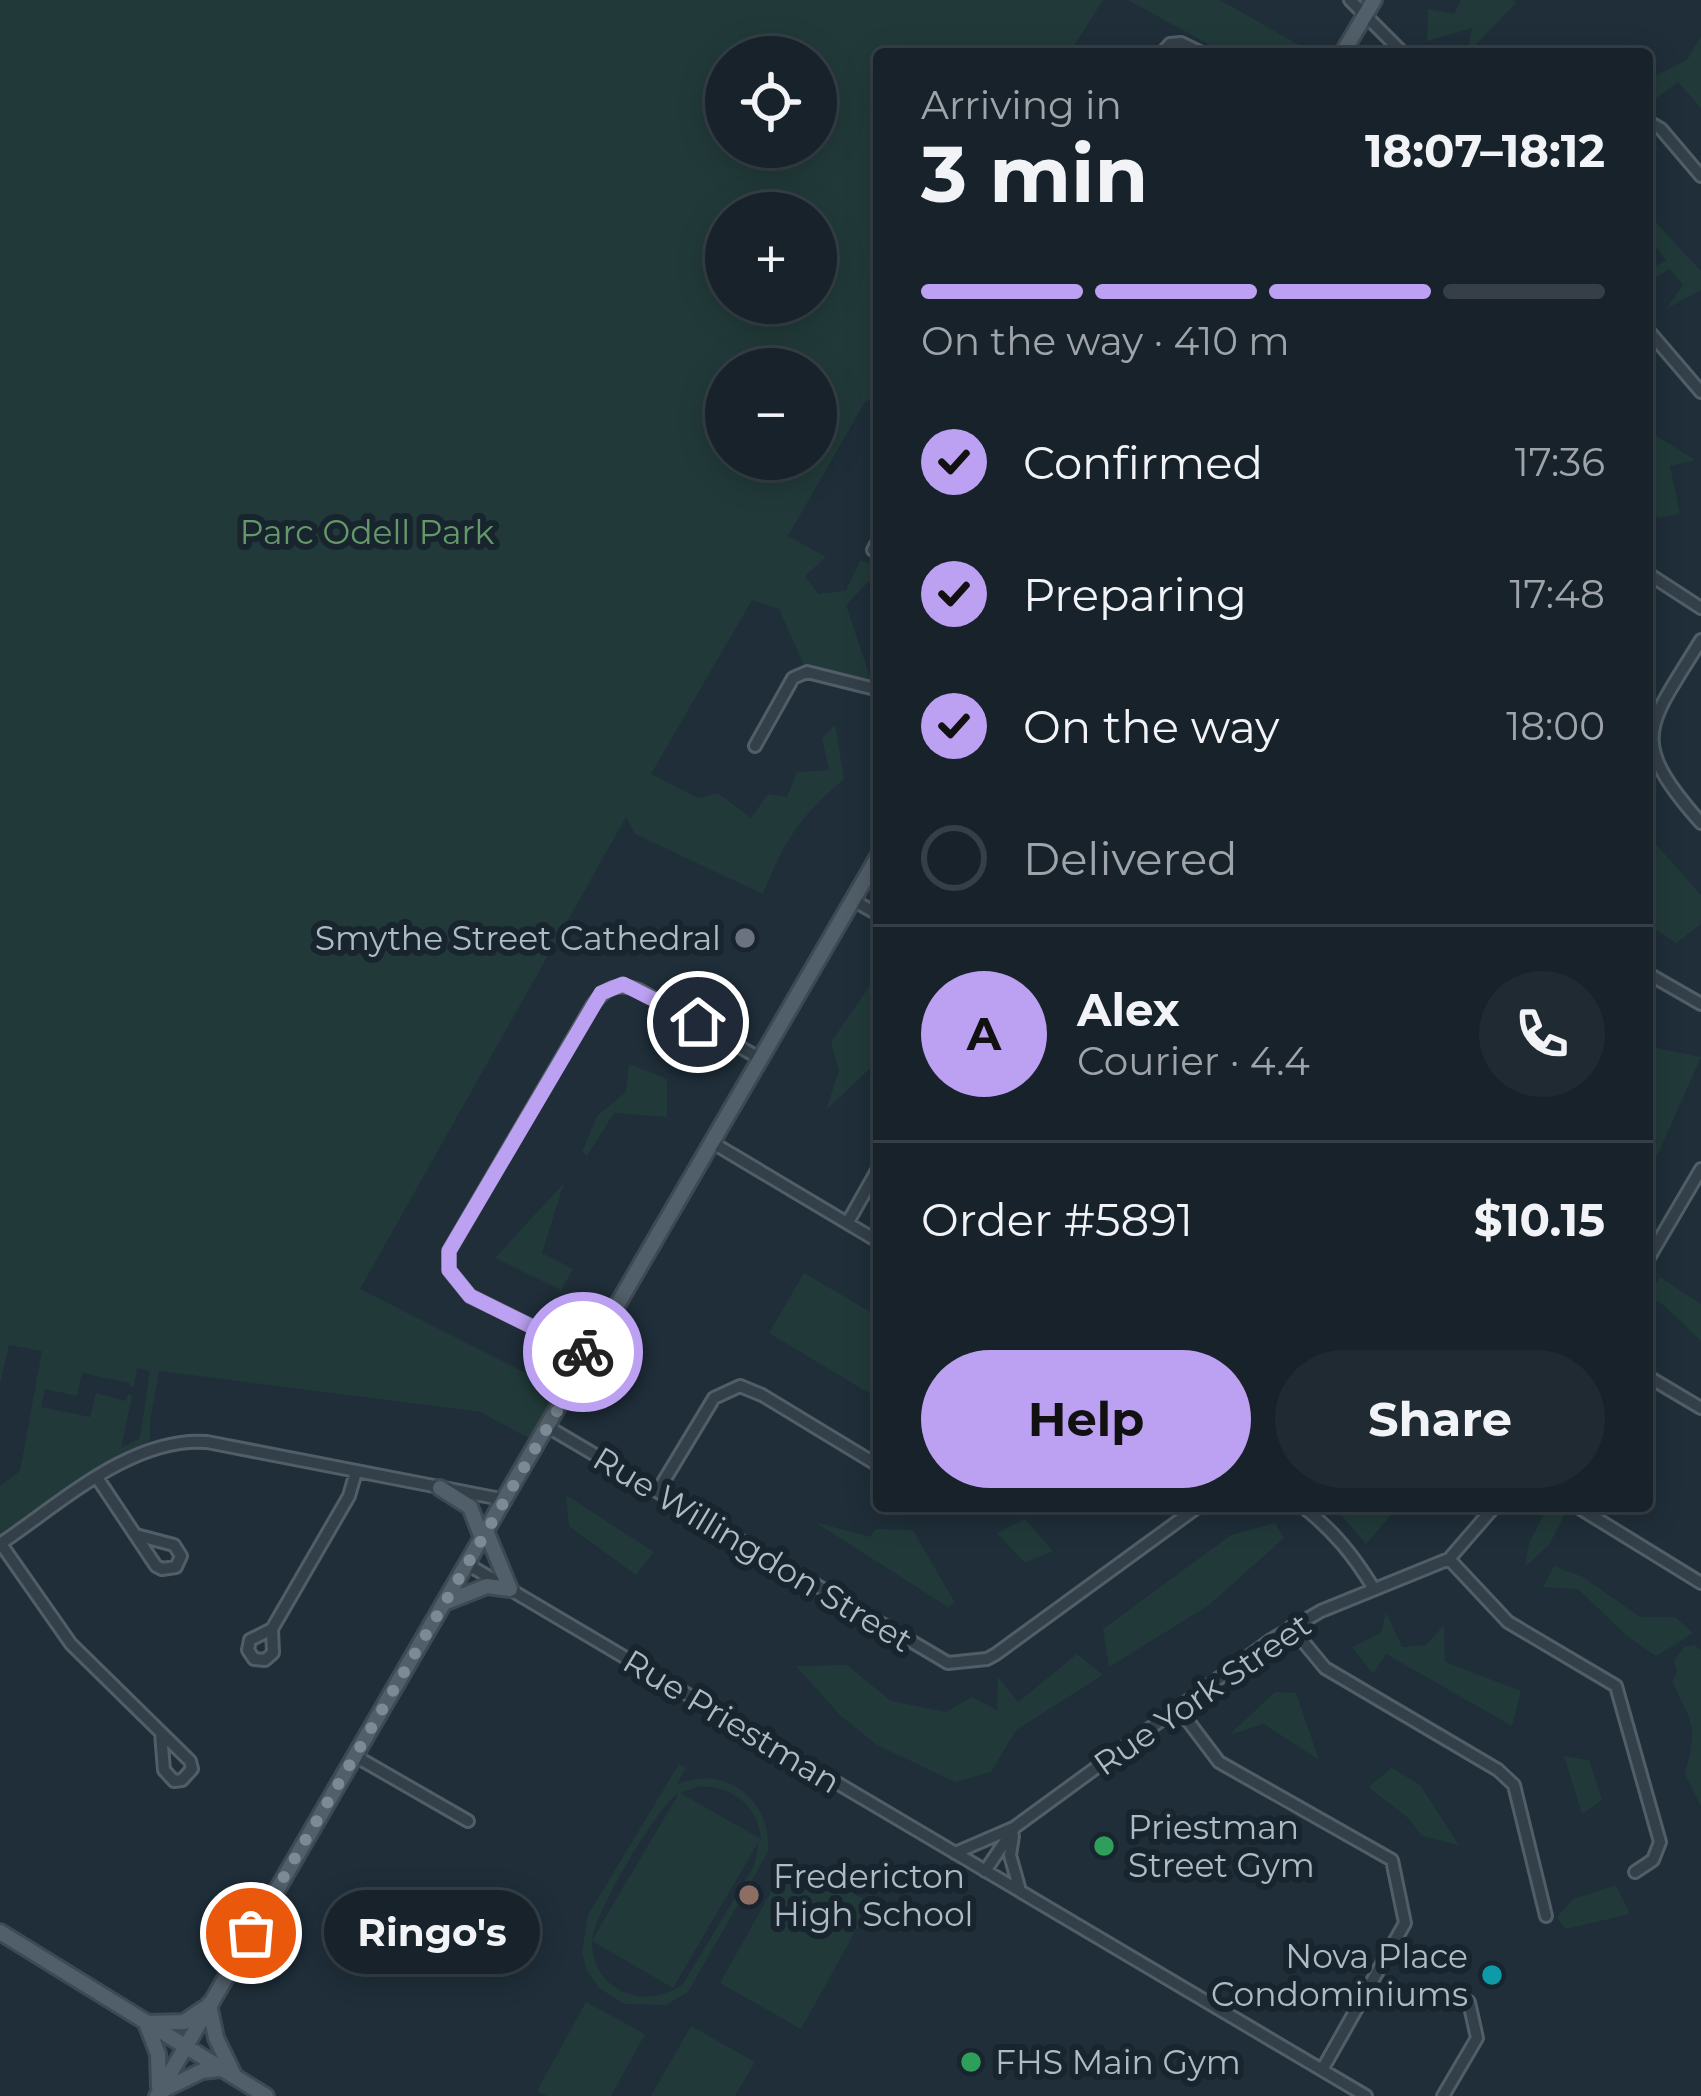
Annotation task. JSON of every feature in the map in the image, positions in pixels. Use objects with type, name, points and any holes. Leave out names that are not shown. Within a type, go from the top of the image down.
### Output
[{"type":"main road","points":[[1346,48],[1370,6]]},
{"type":"main road","points":[[158,2094],[873,865]]},
{"type":"main road","points":[[440,1488],[470,1507],[510,1589]]},
{"type":"main road","points":[[445,1603],[488,1586],[510,1589]]},
{"type":"main road","points":[[0,1932],[266,2096]]},
{"type":"main road","points":[[146,2023],[184,2022],[209,2004]]},
{"type":"main road","points":[[209,2004],[216,2038],[235,2077]]},
{"type":"main road","points":[[146,2023],[158,2054],[158,2094]]},
{"type":"main road","points":[[158,2094],[220,2068]]},
{"type":"street","points":[[1350,0],[1370,6],[1400,48]]},
{"type":"street","points":[[1653,124],[1701,176]]},
{"type":"street","points":[[1653,336],[1701,392]]},
{"type":"street","points":[[1653,577],[1701,608]]},
{"type":"street","points":[[1653,730],[1658,711],[1701,640]]},
{"type":"street","points":[[755,746],[793,678],[807,672],[873,688]]},
{"type":"street","points":[[1653,751],[1655,765],[1701,823]]},
{"type":"street","points":[[853,900],[873,912]]},
{"type":"street","points":[[1653,976],[1701,1004]]},
{"type":"street","points":[[590,1355],[470,1296],[449,1270],[449,1251],[592,1006],[611,987],[623,984],[639,990],[761,1059]]},
{"type":"street","points":[[713,1143],[873,1238]]},
{"type":"street","points":[[1653,1251],[1701,1168]]},
{"type":"street","points":[[848,1222],[873,1178]]},
{"type":"street","points":[[1653,1380],[1701,1408]]},
{"type":"street","points":[[658,1489],[714,1398],[740,1386],[873,1462]]},
{"type":"street","name":"Rue Willingdon Street","points":[[548,1427],[948,1663],[996,1654],[1190,1512]]},
{"type":"street","points":[[161,1733],[71,1644],[0,1544],[147,1449],[188,1441],[506,1500]]},
{"type":"street","points":[[272,1629],[349,1496],[356,1472]]},
{"type":"street","points":[[98,1479],[136,1535]]},
{"type":"street","points":[[1310,1512],[1353,1555],[1374,1589]]},
{"type":"street","name":"Rue York Street","points":[[985,1870],[1015,1827],[1291,1627],[1449,1559],[1490,1512]]},
{"type":"street","points":[[1586,1512],[1701,1583]]},
{"type":"street","points":[[1449,1559],[1508,1622],[1616,1686],[1660,1843],[1653,1860],[1635,1872]]},
{"type":"street","name":"Rue Priestman","points":[[467,1564],[1366,2096]]},
{"type":"street","points":[[1291,1627],[1325,1668],[1498,1769],[1514,1785],[1546,1916]]},
{"type":"street","points":[[1178,1708],[1219,1762],[1392,1860],[1405,1922],[1322,2070]]},
{"type":"street","points":[[355,1756],[469,1821]]},
{"type":"street","points":[[955,1853],[1015,1827]]},
{"type":"street","points":[[1015,1827],[1010,1855],[1020,1890]]},
{"type":"street","points":[[1443,2096],[1477,2038],[1469,2002]]},
{"type":"green space","name":"Parc Odell Park","points":[[0,0],[1103,0],[1073,48],[873,48],[873,397],[865,402],[837,451],[837,348],[705,348],[705,480],[820,480],[788,536],[826,557],[805,576],[818,594],[846,591],[860,561],[873,563],[873,581],[846,605],[872,683],[804,665],[779,609],[752,600],[651,774],[698,798],[718,793],[751,818],[768,794],[787,797],[797,772],[829,770],[822,738],[835,725],[844,779],[795,831],[763,894],[635,834],[626,817],[360,1289],[567,1394],[539,1444],[481,1412],[159,1371],[150,1440],[0,1536],[0,1486],[20,1471],[42,1351],[9,1345],[0,1384]],"holes":[[[137,1368],[150,1371],[140,1438],[121,1448],[132,1396],[128,1394],[126,1401],[96,1393],[90,1417],[41,1407],[45,1389],[77,1396],[82,1373],[130,1383],[130,1387]]]},
{"type":"green space","points":[[1128,0],[1220,0],[1304,48],[1215,48]]},
{"type":"green space","points":[[1461,0],[1516,3],[1473,48],[1468,48],[1472,28],[1427,41],[1428,9],[1454,14]]},
{"type":"green space","points":[[1701,36],[1701,108],[1678,82],[1653,101],[1653,77],[1687,60]]},
{"type":"green space","points":[[1653,219],[1701,271],[1701,290],[1666,309],[1683,285],[1670,269],[1653,279],[1653,268],[1666,260],[1653,243]]},
{"type":"green space","points":[[1653,434],[1695,460],[1670,466],[1680,514],[1658,518],[1653,511]]},
{"type":"green space","points":[[1653,841],[1701,895],[1701,924],[1676,943],[1653,928]]},
{"type":"green space","points":[[873,987],[873,1066],[826,1110],[839,1070],[831,1042]]},
{"type":"green space","points":[[1653,1047],[1701,1057],[1653,1159]]},
{"type":"green space","points":[[629,1064],[667,1079],[667,1117],[614,1113],[587,1156],[582,1152],[597,1116],[626,1092]]},
{"type":"green space","points":[[564,1183],[542,1253],[573,1269],[561,1290],[495,1258]]},
{"type":"green space","points":[[804,1273],[873,1313],[873,1395],[769,1333]]},
{"type":"green space","points":[[1660,1277],[1701,1304],[1701,1341],[1653,1299]]},
{"type":"green space","points":[[566,1495],[654,1552],[636,1575],[569,1526]]},
{"type":"green space","points":[[1338,1512],[1394,1512],[1366,1544]]},
{"type":"green space","points":[[1545,1512],[1561,1512],[1564,1516],[1549,1545],[1525,1567],[1529,1543]]},
{"type":"green space","points":[[1025,1519],[1053,1551],[1025,1563],[997,1533]]},
{"type":"green space","points":[[815,1522],[870,1537],[876,1529],[913,1530],[955,1603],[948,1607]]},
{"type":"green space","points":[[1275,1523],[1284,1538],[1209,1605],[1109,1667],[1103,1629],[1231,1535]]},
{"type":"green space","points":[[1554,1566],[1583,1577],[1640,1617],[1675,1617],[1693,1633],[1656,1656],[1627,1636],[1578,1589],[1543,1587]]},
{"type":"green space","points":[[1386,1612],[1402,1647],[1426,1645],[1444,1625],[1445,1662],[1521,1691],[1512,1726],[1386,1654],[1373,1674],[1352,1647],[1381,1633]]},
{"type":"green space","points":[[1695,1645],[1701,1650],[1701,1806],[1685,1774],[1691,1725],[1672,1681],[1677,1672],[1674,1661],[1684,1647]]},
{"type":"green space","points":[[1077,1654],[1103,1675],[1016,1730],[991,1772],[955,1782],[877,1745],[841,1716],[796,1666],[847,1665],[891,1701],[946,1712],[972,1697],[997,1710],[998,1677],[1018,1702]]},
{"type":"green space","points":[[1275,1692],[1296,1693],[1319,1760],[1264,1724],[1229,1735]]},
{"type":"green space","points":[[1564,1756],[1589,1760],[1602,1800],[1582,1814]]},
{"type":"green space","points":[[679,1764],[686,1768],[676,1785],[712,1779],[728,1783],[754,1802],[767,1833],[768,1852],[688,1992],[666,2005],[624,2004],[599,1988],[582,1952],[588,1915]],"holes":[[[700,1786],[723,1790],[742,1801],[755,1817],[761,1839],[680,1793]],[[678,1795],[592,1940],[614,1886],[667,1804]],[[759,1841],[754,1866],[683,1984],[668,1992],[652,1996],[623,1992],[601,1973],[592,1941],[673,1988]]]},
{"type":"green space","points":[[1392,1768],[1420,1785],[1459,1845],[1422,1836],[1407,1817],[1368,1787]]},
{"type":"green space","points":[[790,1858],[871,1903],[801,2029],[720,1983]]},
{"type":"green space","points":[[1616,1885],[1630,1914],[1565,1929],[1557,1917],[1573,1899]]},
{"type":"green space","points":[[586,2002],[645,2034],[611,2096],[547,2096],[537,2091]]},
{"type":"green space","points":[[691,2026],[755,2062],[735,2096],[651,2096]]},
{"type":"way so far","points":[[251,1933],[590,1355],[583,1352]]},
{"type":"place","name":"Smythe Street Cathedral","points":[[745,938]]},
{"type":"place","name":"Priestman Street Gym","points":[[1104,1846]]},
{"type":"place","name":"Fredericton High School","points":[[749,1895]]},
{"type":"place","name":"Ringo's","points":[[251,1933]]},
{"type":"place","name":"Nova Place Condominiums","points":[[1492,1975]]},
{"type":"place","name":"FHS Main Gym","points":[[971,2062]]},
{"type":"route","points":[[583,1352],[470,1296],[449,1270],[449,1251],[601,993],[623,984],[698,1022]]}]
